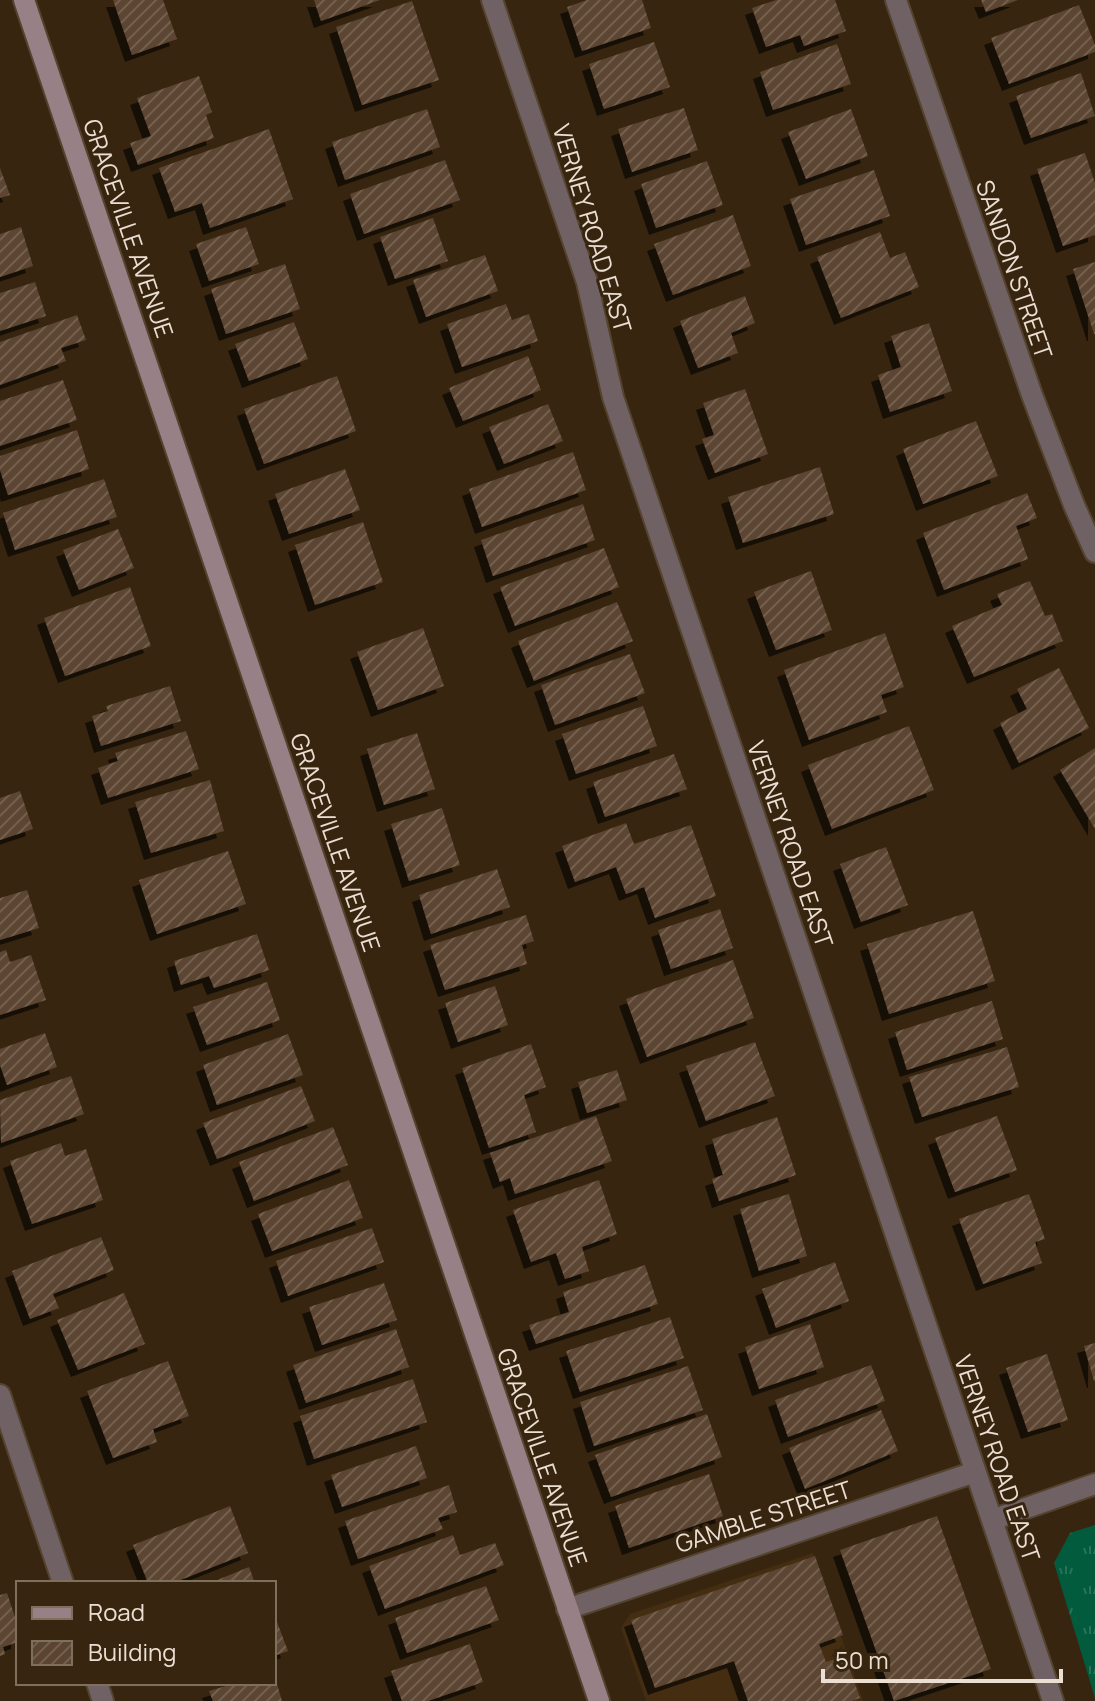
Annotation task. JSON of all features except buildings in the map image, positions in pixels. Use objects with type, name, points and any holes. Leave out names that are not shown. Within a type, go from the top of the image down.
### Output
[{"type":"main road","name":"GRACEVILLE AVENUE","points":[[24,0],[599,1701]]},
{"type":"street","name":"VERNEY ROAD EAST","points":[[492,0],[587,282],[613,397],[1053,1701]]},
{"type":"street","name":"SANDON STREET","points":[[896,0],[1032,395],[1095,552]]},
{"type":"street","points":[[0,1395],[62,1581]]},
{"type":"street","name":"GAMBLE STREET","points":[[567,1609],[975,1472]]},
{"type":"street","points":[[992,1520],[1095,1484]]},
{"type":"shaded area","points":[[813,1553],[863,1701],[646,1701],[621,1628],[630,1614]]},
{"type":"green space","points":[[1095,1525],[1095,1698],[1054,1563],[1070,1533]]}]
